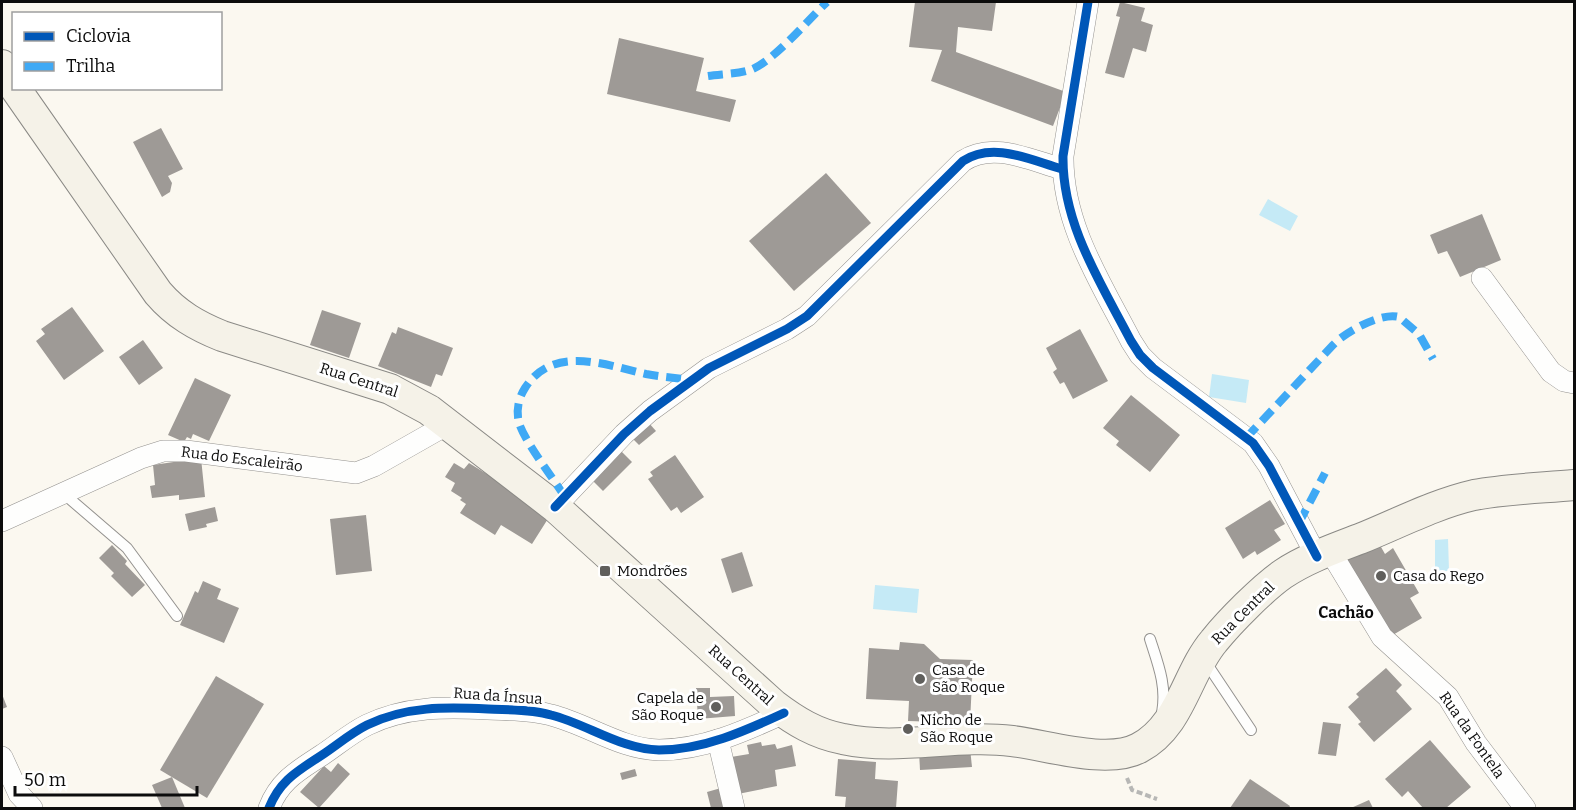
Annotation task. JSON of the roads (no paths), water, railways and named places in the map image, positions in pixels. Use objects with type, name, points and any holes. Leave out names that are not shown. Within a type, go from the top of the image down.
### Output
[{"type":"main road","name":"Rua Central","points":[[2,65],[12,83]]},
{"type":"main road","name":"Rua Central","points":[[16,90],[158,293],[175,311],[197,326],[222,336],[400,393],[429,410],[555,507],[784,713],[819,733],[858,742],[999,740],[1099,755],[1121,754],[1137,749],[1158,734],[1170,719],[1203,657],[1218,636],[1270,584],[1286,572],[1323,554],[1463,498],[1575,485]]},
{"type":"street","name":"Rua da Fontela","points":[[1088,2],[1063,144],[1062,169],[1070,213],[1081,243],[1135,348],[1153,368],[1253,443],[1323,554],[1382,637],[1448,697],[1476,743],[1525,808]]},
{"type":"street","points":[[555,507],[640,418],[709,368],[787,329],[807,316],[957,165],[980,152],[1001,152],[1062,169]]},
{"type":"street","points":[[1482,278],[1551,372],[1564,381],[1575,383]]},
{"type":"street","name":"Rua do Escaleirão","points":[[2,521],[148,455],[171,450],[356,472],[374,466],[448,424]]},
{"type":"street","name":"Rua da Ínsua","points":[[269,808],[276,792],[286,780],[357,731],[382,719],[416,710],[448,707],[534,711],[552,715],[628,745],[648,749],[682,748],[718,740],[784,713]]},
{"type":"street","points":[[718,740],[734,808]]},
{"type":"street","points":[[2,757],[19,794],[32,808]]},
{"type":"lane","points":[[63,493],[127,548],[177,616]]},
{"type":"lane","points":[[1150,639],[1164,688],[1158,734]]},
{"type":"lane","points":[[1203,657],[1251,730]]},
{"type":"water","points":[[1268,199],[1298,216],[1290,231],[1259,215]]},
{"type":"water","points":[[1212,374],[1249,380],[1246,403],[1209,397]]},
{"type":"water","points":[[1448,539],[1449,571],[1435,571],[1435,540]]},
{"type":"water","points":[[875,585],[919,589],[917,613],[873,609]]},
{"type":"place","name":"Mondrões","points":[[605,571]]},
{"type":"place","name":"Casa do Rego","points":[[1381,576]]},
{"type":"place","name":"Casa de São Roque","points":[[920,679]]},
{"type":"place","name":"Capela de São Roque","points":[[716,707]]},
{"type":"place","name":"Nicho de São Roque","points":[[908,729]]},
{"type":"district","name":"Cachão","points":[[1346,612]]}]
